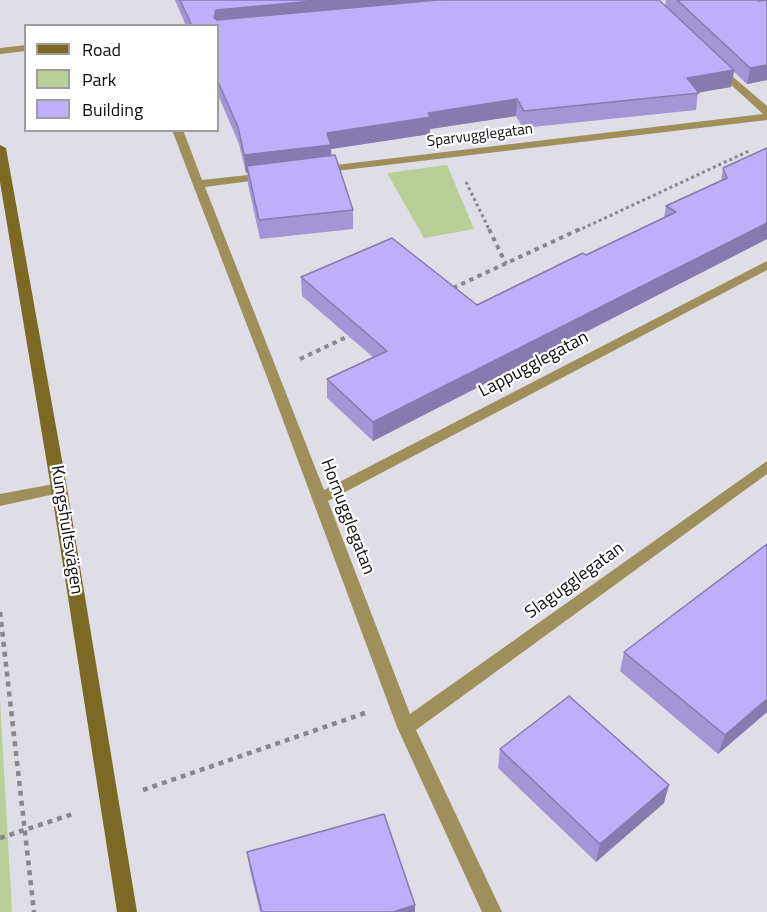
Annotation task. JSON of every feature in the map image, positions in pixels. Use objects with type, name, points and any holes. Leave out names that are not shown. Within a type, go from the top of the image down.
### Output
[{"type":"street","points":[[0,51],[24,48]]},
{"type":"street","points":[[712,61],[767,112]]},
{"type":"street","name":"Sparvugglegatan","points":[[302,172],[767,117]]},
{"type":"street","name":"Hornugglegatan","points":[[178,132],[272,372],[406,727],[492,912]]},
{"type":"street","name":"Kungshultsvägen","points":[[0,148],[5,213],[59,488],[127,912]]},
{"type":"street","points":[[197,184],[278,175]]},
{"type":"street","name":"Lappugglegatan","points":[[319,499],[767,265]]},
{"type":"street","name":"Slagugglegatan","points":[[406,727],[767,466]]},
{"type":"street","points":[[0,500],[59,488]]},
{"type":"path","points":[[453,288],[756,148]]},
{"type":"path","points":[[452,154],[506,264]]},
{"type":"path","points":[[272,372],[357,333]]},
{"type":"path","points":[[0,612],[34,912]]},
{"type":"path","points":[[0,838],[396,702]]},
{"type":"green space","points":[[447,165],[474,229],[424,238],[387,173]]},
{"type":"green space","points":[[0,700],[12,912],[0,912]]},
{"type":"building","points":[[180,0],[324,0],[216,10],[214,18],[217,20],[438,0],[659,0],[734,70],[687,78],[699,93],[524,111],[517,99],[428,113],[431,117],[327,133],[331,145],[244,155],[238,127],[219,84],[219,24],[191,24]]},
{"type":"building","points":[[677,0],[767,0],[767,65],[750,68]]},
{"type":"building","points":[[767,148],[767,223],[373,422],[327,379],[387,351],[301,277],[392,238],[477,305],[583,253],[586,255],[676,212],[666,206],[727,178],[723,168]]},
{"type":"building","points":[[335,155],[353,210],[259,220],[247,166]]},
{"type":"building","points":[[767,544],[767,699],[725,735],[624,652]]},
{"type":"building","points":[[569,696],[669,785],[600,844],[500,749]]},
{"type":"building","points":[[384,814],[415,905],[393,912],[262,912],[247,852]]}]
